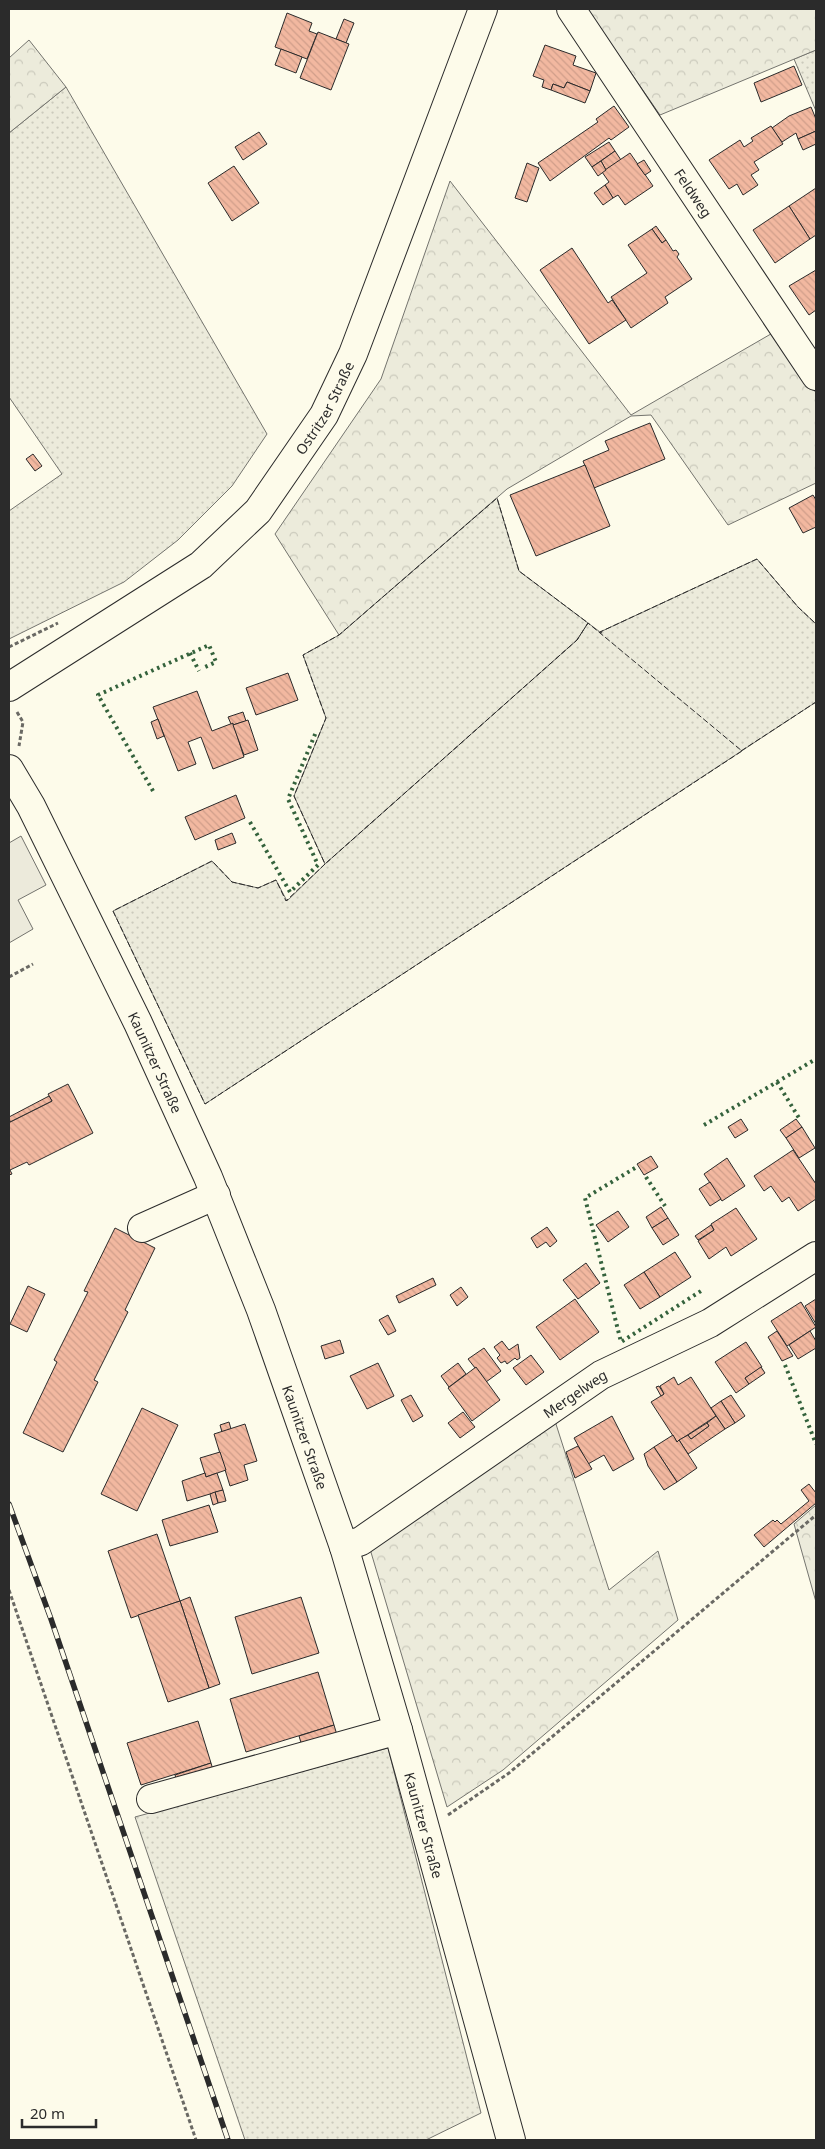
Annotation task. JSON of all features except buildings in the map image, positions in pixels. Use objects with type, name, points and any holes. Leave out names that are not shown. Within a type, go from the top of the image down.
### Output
[{"type":"street","name":"Ostritzer Straße","points":[[9,687],[201,565],[258,511],[324,415],[353,354],[482,9]]},
{"type":"street","name":"Feldweg","points":[[570,9],[816,376]]},
{"type":"street","name":"Kaunitzer Straße","points":[[9,769],[31,806],[138,1023],[216,1196],[261,1310],[344,1548],[398,1730],[511,2140]]},
{"type":"street","points":[[142,1228],[216,1196]]},
{"type":"street","name":"Mergelweg","points":[[344,1548],[361,1541],[600,1376],[710,1323],[816,1256]]},
{"type":"street","points":[[151,1799],[398,1730]]},
{"type":"path","points":[[9,647],[59,622]]},
{"type":"path","points":[[9,976],[33,964]]},
{"type":"path","points":[[424,1823],[444,1818],[509,1773],[816,1515]]},
{"type":"path","points":[[9,1590],[196,2140]]},
{"type":"green space","points":[[587,9],[816,9],[816,50],[660,115]]},
{"type":"green space","points":[[29,40],[66,87],[9,133],[9,58]]},
{"type":"green space","points":[[816,50],[816,111],[794,59]]},
{"type":"green space","points":[[66,87],[267,434],[232,486],[178,540],[124,582],[9,639],[9,511],[62,474],[9,397],[9,133]]},
{"type":"green space","points":[[450,181],[631,415],[776,331],[816,393],[816,483],[728,525],[651,415],[631,416],[507,489],[339,635],[275,534],[381,379]]},
{"type":"green space","points":[[497,498],[519,571],[600,632],[757,559],[798,607],[816,624],[816,702],[205,1104],[113,911],[212,861],[232,882],[258,888],[276,880],[287,901],[325,864],[294,796],[326,718],[303,655],[339,635]]},
{"type":"green space","points":[[555,1421],[609,1590],[658,1551],[678,1620],[503,1770],[447,1807],[370,1549]]},
{"type":"green space","points":[[816,1505],[816,1602],[794,1524]]},
{"type":"green space","points":[[388,1748],[481,2113],[426,2140],[245,2140],[135,1817]]},
{"type":"shaded area","points":[[21,836],[46,885],[18,900],[33,929],[9,943],[9,843]]},
{"type":"railway","points":[[9,1504],[51,1619],[228,2140]]},
{"type":"hedge","points":[[153,791],[98,695],[209,645],[216,662],[205,667]]},
{"type":"hedge","points":[[190,653],[199,671]]},
{"type":"hedge","points":[[250,822],[290,892],[318,865],[288,799],[316,732]]},
{"type":"hedge","points":[[704,1125],[816,1059]]},
{"type":"hedge","points":[[777,1082],[799,1118]]},
{"type":"hedge","points":[[635,1168],[585,1198],[621,1342],[701,1291]]},
{"type":"hedge","points":[[646,1177],[665,1206]]},
{"type":"hedge","points":[[785,1365],[816,1444]]},
{"type":"fence","points":[[577,640],[325,864],[294,796],[326,718],[303,655],[339,635],[497,498],[519,571],[588,623],[577,640],[325,864],[286,901],[276,880],[258,888],[232,882],[212,861],[113,911],[205,1104],[742,751],[588,623],[577,640]]},
{"type":"fence","points":[[602,633],[600,632],[757,559],[798,607],[816,624]]},
{"type":"fence","points":[[741,751],[816,702]]}]
